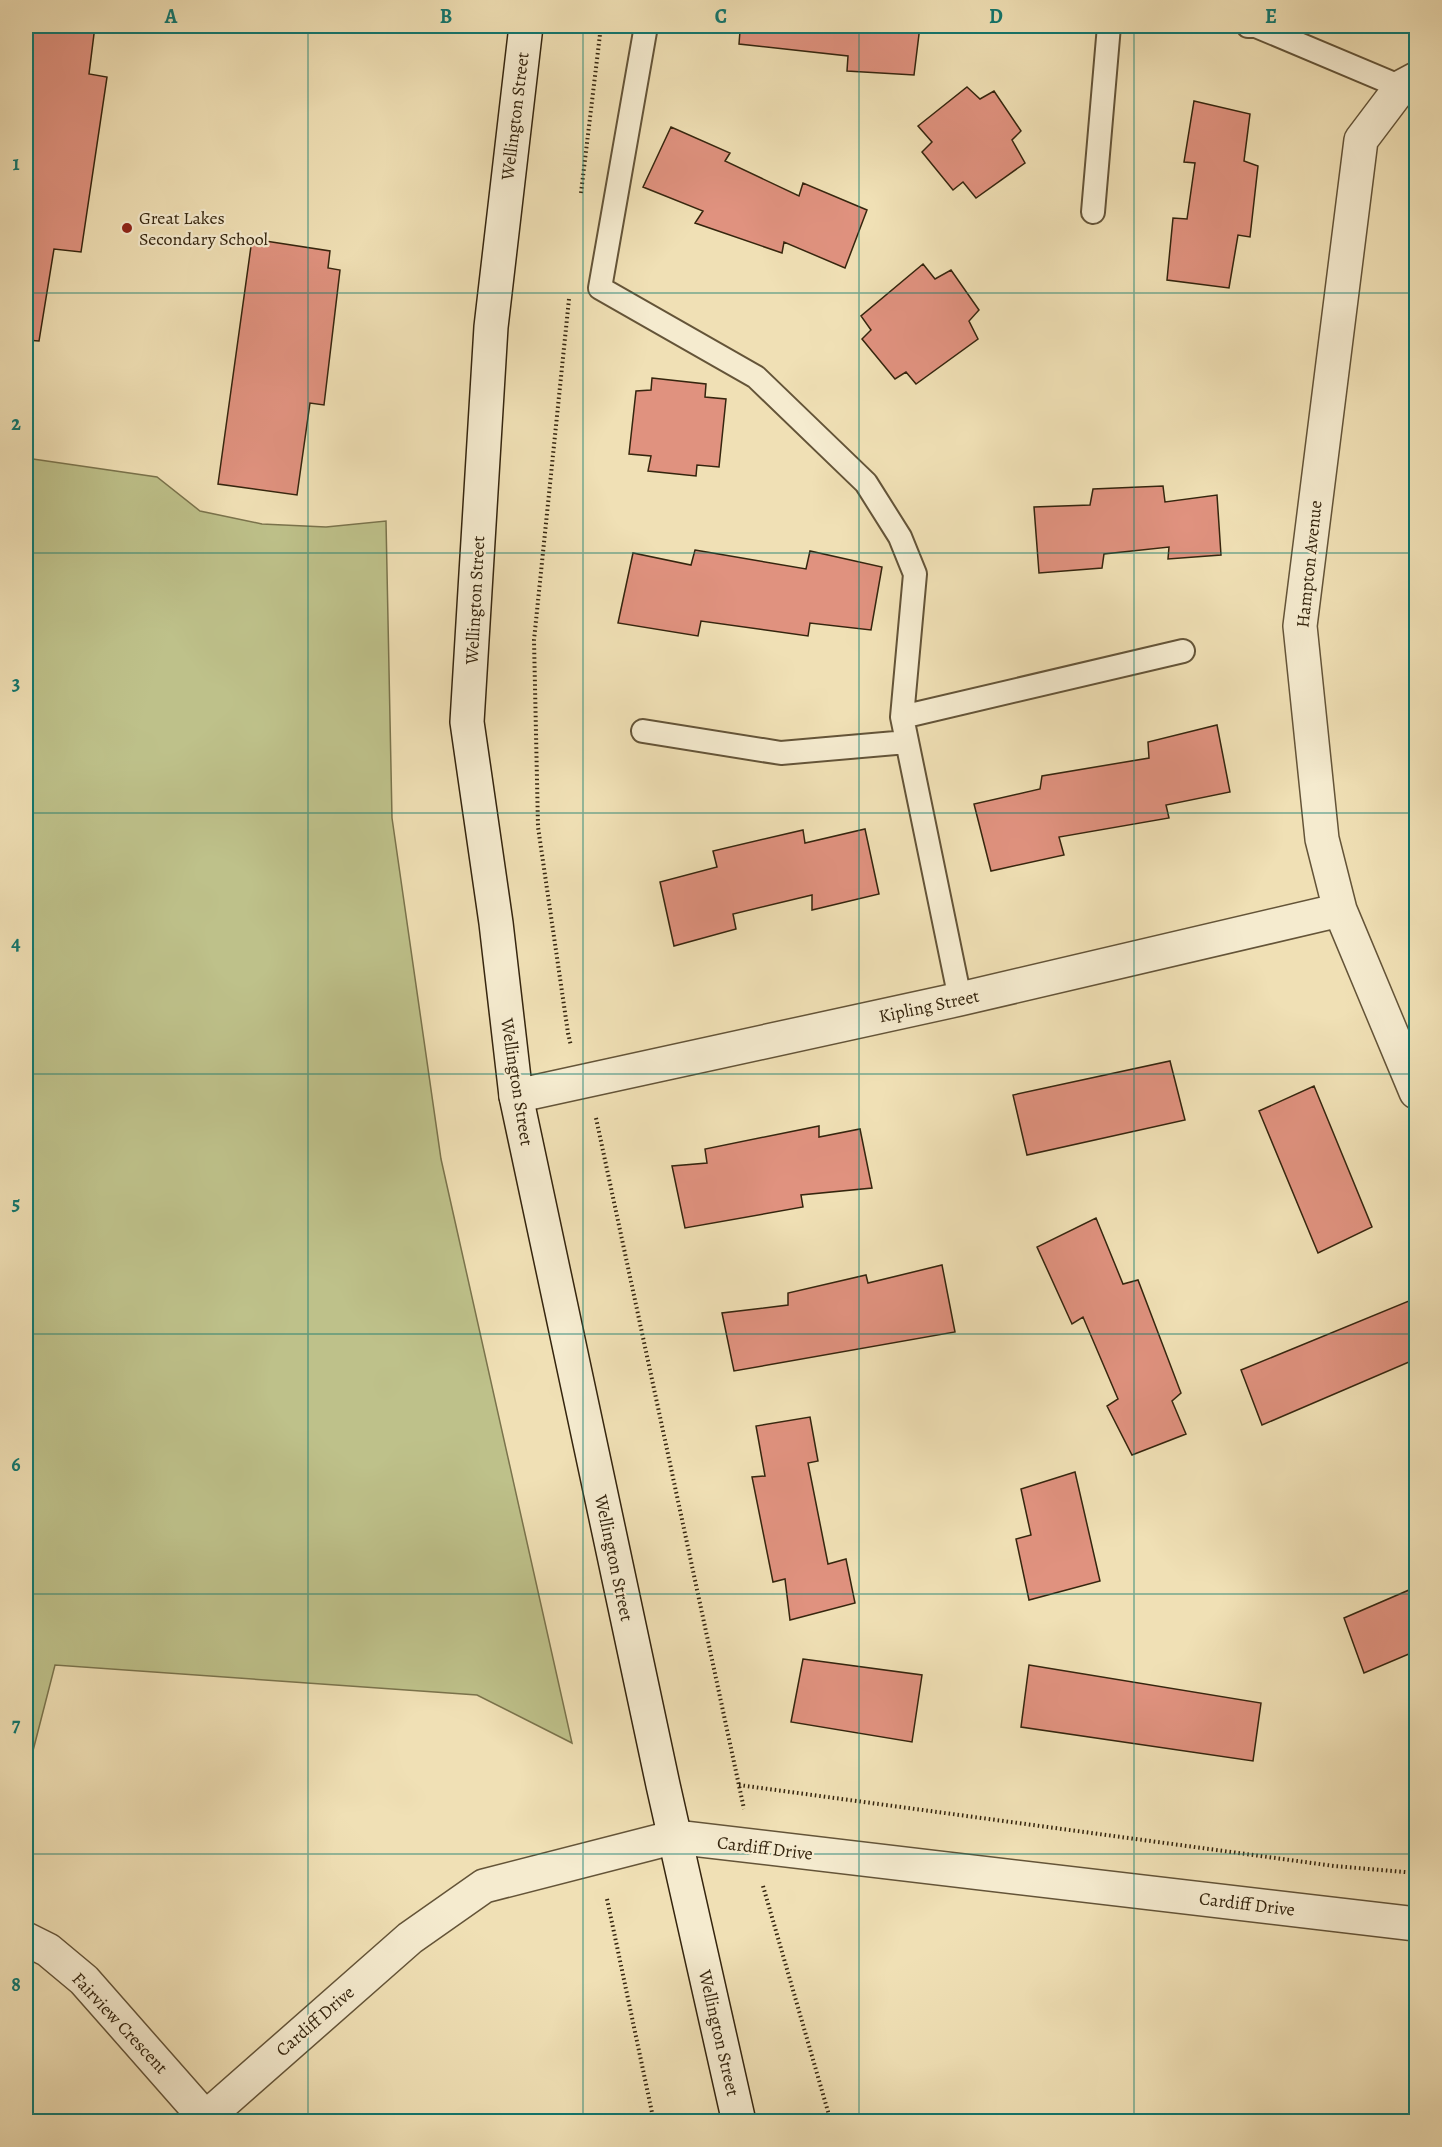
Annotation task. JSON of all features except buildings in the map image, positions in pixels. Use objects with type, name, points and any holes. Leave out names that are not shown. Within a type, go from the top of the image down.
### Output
[{"type":"street","name":"Wellington Street","points":[[526,26],[491,327],[467,722],[496,923],[516,1096],[675,1837],[739,2121]]},
{"type":"street","name":"Hampton Avenue","points":[[1409,83],[1361,140],[1300,626],[1322,839],[1340,910],[1416,1092]]},
{"type":"street","name":"Kipling Street","points":[[516,1096],[960,999],[1340,910]]},
{"type":"street","name":"Cardiff Drive","points":[[205,2120],[410,1938],[484,1886],[675,1837],[1416,1924]]},
{"type":"street","name":"Fairview Crescent","points":[[26,1939],[48,1950],[84,1980],[205,2120]]},
{"type":"lane","points":[[646,26],[600,288],[756,377],[866,483],[900,537],[915,574],[902,717],[960,999]]},
{"type":"lane","points":[[1093,212],[1109,26]]},
{"type":"lane","points":[[1248,26],[1256,26],[1409,83]]},
{"type":"lane","points":[[902,717],[1183,651]]},
{"type":"lane","points":[[643,731],[780,753],[907,742]]},
{"type":"path","points":[[580,196],[601,26]]},
{"type":"path","points":[[570,289],[534,640],[538,827],[568,1033],[582,1082],[595,1113],[763,1889],[831,2121]]},
{"type":"path","points":[[739,1785],[1323,1864],[1416,1873]]},
{"type":"path","points":[[607,1899],[654,2121]]},
{"type":"green space","points":[[26,458],[157,477],[200,511],[262,524],[326,527],[386,521],[392,818],[441,1159],[572,1743],[477,1695],[55,1665],[26,1778]]},
{"type":"place","name":"Great Lakes Secondary School","points":[[127,228]]}]
